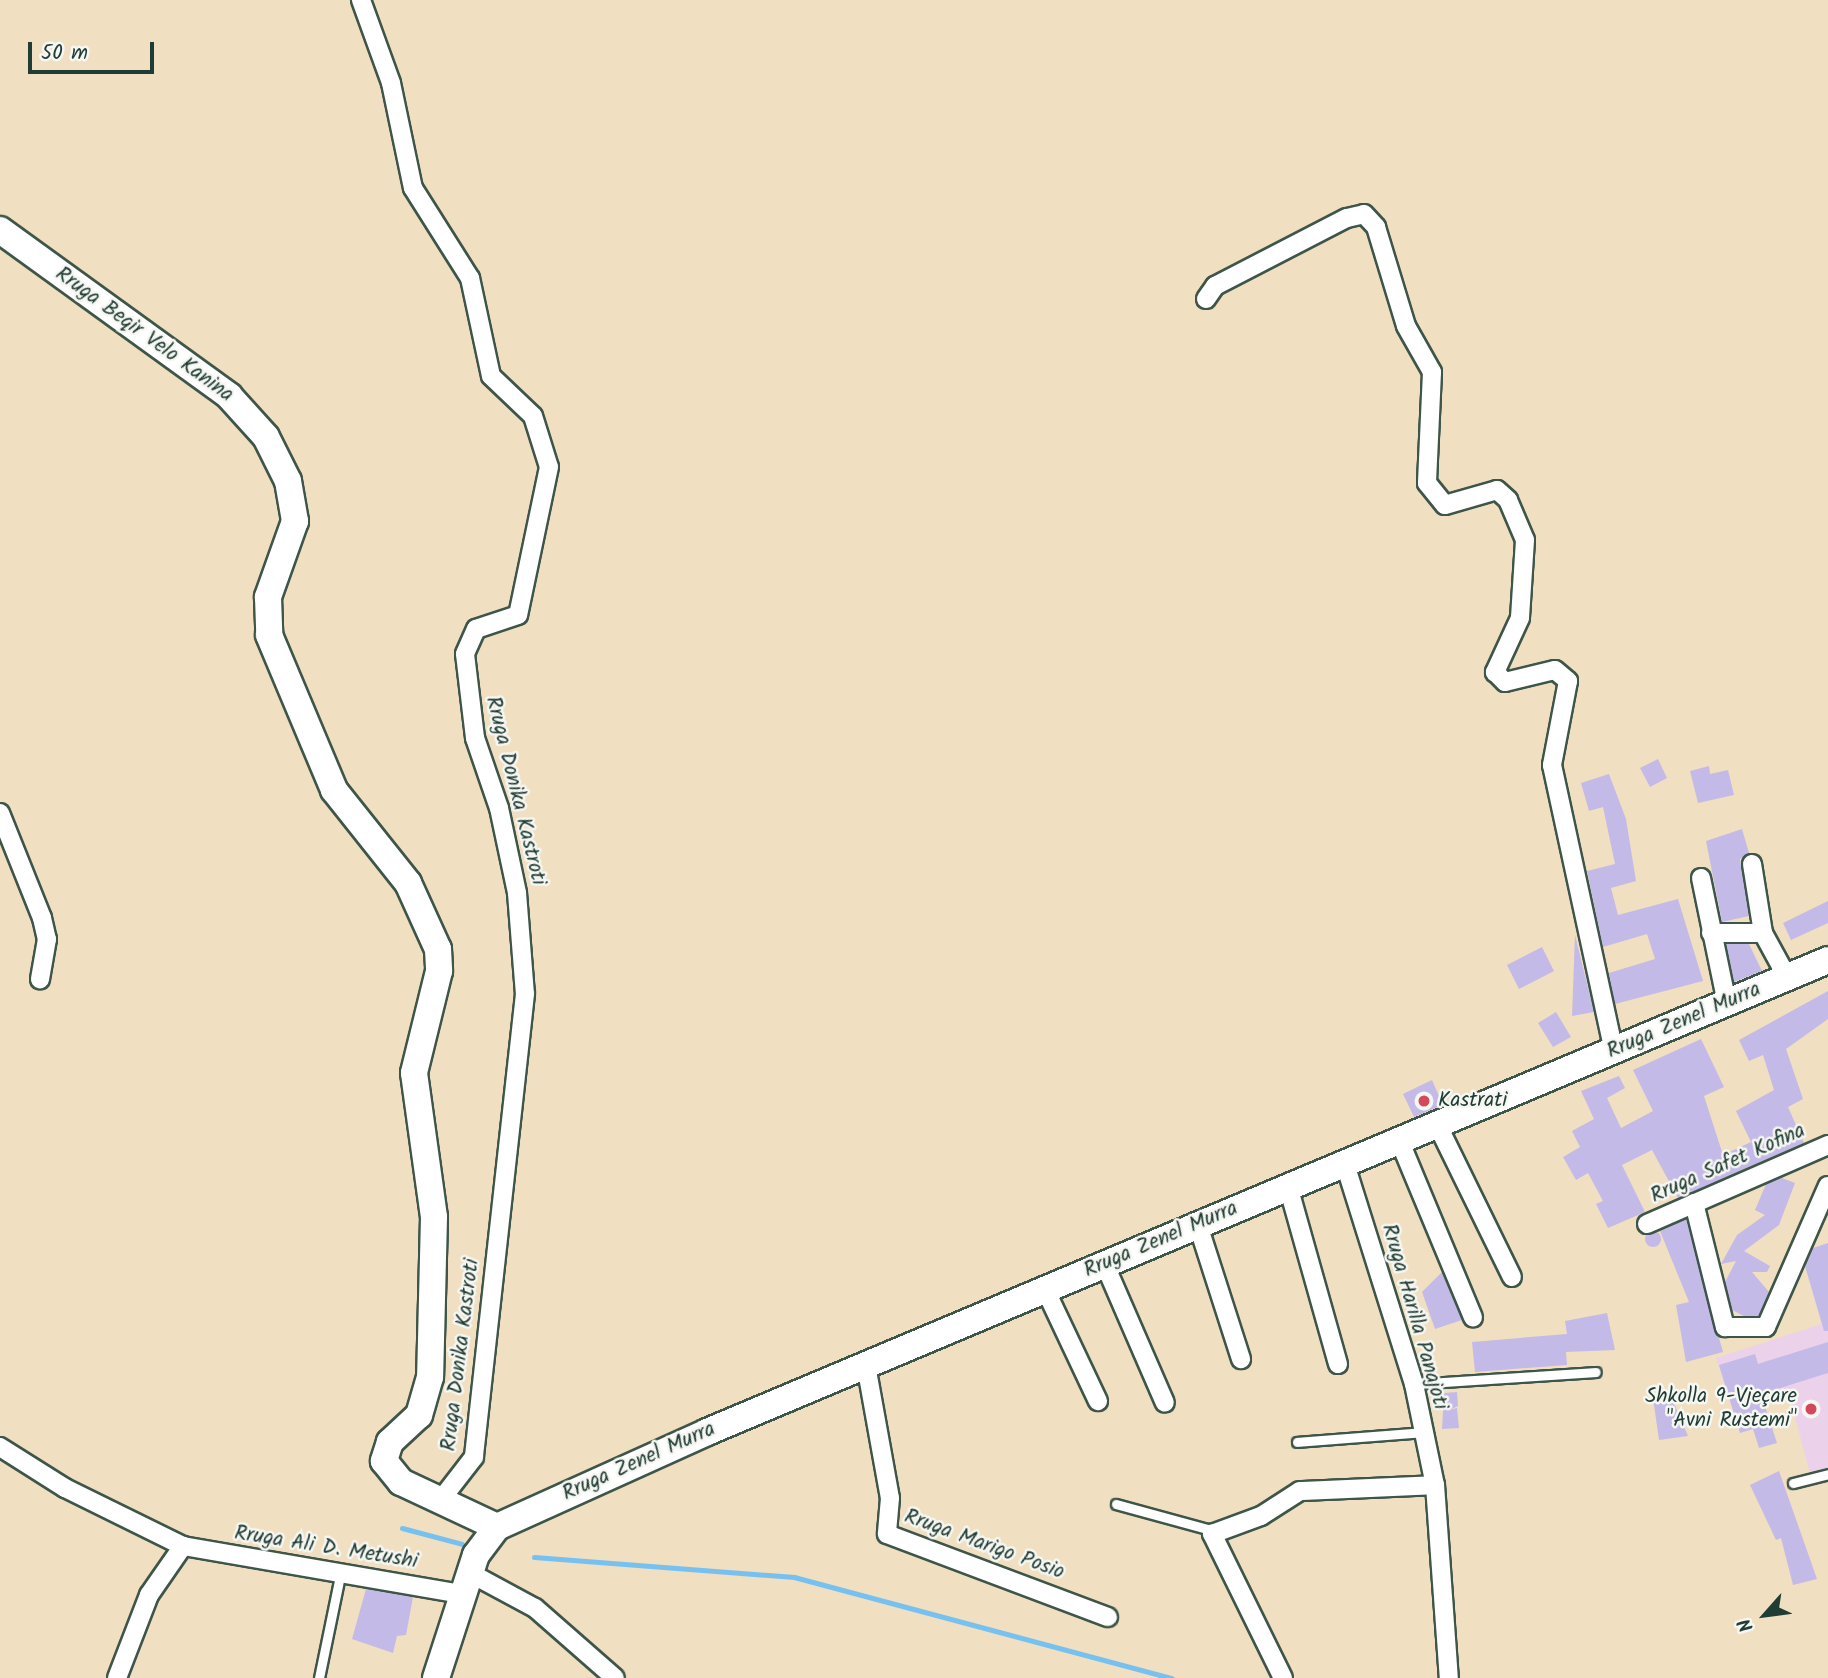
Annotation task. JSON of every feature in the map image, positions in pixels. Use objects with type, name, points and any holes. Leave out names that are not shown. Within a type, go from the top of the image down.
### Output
[{"type":"main road","name":"Rruga Beqir Velo Kanina","points":[[0,230],[229,396],[266,437],[288,481],[295,521],[268,597],[269,635],[334,790],[408,883],[438,949],[439,971],[414,1073],[434,1217],[426,1400],[409,1427],[390,1442],[384,1461],[401,1482],[443,1497]]},
{"type":"main road","name":"Rruga Zenel Murra","points":[[496,1527],[866,1365],[1828,960]]},
{"type":"main road","points":[[436,1678],[466,1583],[496,1527],[443,1497]]},
{"type":"street","name":"Rruga Donika Kastroti","points":[[361,0],[391,83],[413,188],[470,278],[491,376],[534,416],[549,467],[518,615],[475,629],[465,654],[475,738],[499,808],[517,893],[525,994],[474,1457],[443,1497]]},
{"type":"street","points":[[1206,299],[1222,282],[1266,265],[1347,218],[1364,214],[1376,227],[1406,326],[1432,372],[1427,484],[1445,505],[1497,490],[1508,499],[1525,540],[1520,618],[1494,672],[1505,682],[1555,670],[1568,681],[1552,765],[1614,1051]]},
{"type":"street","points":[[0,813],[42,918],[47,939],[40,979]]},
{"type":"street","points":[[1752,864],[1762,933],[1787,977]]},
{"type":"street","points":[[1701,878],[1727,1003]]},
{"type":"street","points":[[1711,933],[1762,933]]},
{"type":"street","points":[[1438,1126],[1512,1277]]},
{"type":"street","points":[[1400,1142],[1473,1317]]},
{"type":"street","name":"Rruga Safet Kofina","points":[[1647,1224],[1828,1145]]},
{"type":"street","name":"Rruga Harilla Panajoti","points":[[1345,1164],[1414,1384],[1436,1485],[1449,1678]]},
{"type":"street","points":[[1288,1186],[1339,1364]]},
{"type":"street","points":[[1694,1203],[1725,1327],[1766,1327],[1828,1186]]},
{"type":"street","points":[[1198,1225],[1241,1359]]},
{"type":"street","points":[[1105,1265],[1165,1403]]},
{"type":"street","points":[[1045,1289],[1098,1401]]},
{"type":"street","name":"Rruga Marigo Posio","points":[[866,1365],[890,1497],[887,1534],[1108,1617]]},
{"type":"street","name":"Rruga Ali D. Metushi","points":[[0,1447],[65,1488],[183,1546],[340,1576],[466,1583],[536,1608],[615,1678]]},
{"type":"street","points":[[1283,1678],[1215,1550],[1215,1531],[1244,1524],[1300,1491],[1436,1485]]},
{"type":"street","points":[[117,1678],[149,1595],[183,1546]]},
{"type":"street","points":[[1448,1649],[1464,1678]]},
{"type":"lane","points":[[1414,1384],[1596,1372]]},
{"type":"lane","points":[[1297,1442],[1424,1432]]},
{"type":"lane","points":[[1793,1483],[1828,1474]]},
{"type":"lane","points":[[1116,1504],[1215,1531]]},
{"type":"lane","points":[[318,1678],[340,1576]]},
{"type":"shaded area","name":"Shkolla 9-Vjeçare \"Avni Rustemi\"","points":[[1828,1322],[1828,1472],[1811,1477],[1789,1395],[1761,1394],[1770,1423],[1740,1433],[1716,1358]]},
{"type":"building","points":[[1658,759],[1667,778],[1650,787],[1640,768]]},
{"type":"building","points":[[1709,766],[1710,774],[1728,770],[1734,795],[1698,803],[1690,771]]},
{"type":"building","points":[[1609,774],[1626,819],[1636,881],[1611,888],[1618,915],[1678,899],[1703,981],[1615,1004],[1609,973],[1655,959],[1647,934],[1603,947],[1587,871],[1615,864],[1603,807],[1589,811],[1581,783]]},
{"type":"building","points":[[1742,829],[1749,853],[1740,859],[1749,916],[1722,922],[1706,841]]},
{"type":"building","points":[[1828,901],[1828,923],[1791,940],[1783,923]]},
{"type":"building","points":[[1575,935],[1594,1012],[1572,1016]]},
{"type":"building","points":[[1726,944],[1749,944],[1762,971],[1734,982]]},
{"type":"building","points":[[1542,947],[1554,971],[1519,989],[1507,965]]},
{"type":"building","points":[[1828,991],[1828,1019],[1786,1049],[1803,1099],[1788,1107],[1804,1143],[1678,1198],[1652,1150],[1622,1165],[1645,1212],[1608,1228],[1596,1204],[1603,1201],[1588,1173],[1576,1180],[1563,1157],[1580,1147],[1572,1131],[1594,1119],[1581,1091],[1619,1076],[1625,1088],[1607,1098],[1621,1128],[1653,1111],[1633,1070],[1701,1039],[1724,1087],[1704,1096],[1723,1155],[1751,1142],[1736,1111],[1774,1090],[1763,1055],[1749,1061],[1739,1040]]},
{"type":"building","points":[[1556,1012],[1571,1037],[1553,1047],[1538,1023]]},
{"type":"building","name":"Kastrati","points":[[1432,1080],[1443,1105],[1414,1117],[1403,1094]]},
{"type":"building","points":[[1782,1178],[1795,1183],[1779,1225],[1744,1251],[1770,1266],[1767,1272],[1752,1272],[1769,1292],[1759,1316],[1744,1316],[1732,1310],[1725,1282],[1736,1261],[1721,1264],[1737,1235],[1765,1215],[1755,1210],[1766,1184]]},
{"type":"building","points":[[1686,1219],[1723,1352],[1686,1362],[1676,1305],[1689,1302],[1660,1231]]},
{"type":"building","points":[[1650,1231],[1656,1231],[1661,1239],[1659,1245],[1650,1247],[1645,1242],[1645,1236]]},
{"type":"building","points":[[1828,1243],[1828,1331],[1824,1331],[1805,1266],[1813,1248]]},
{"type":"building","points":[[1442,1272],[1462,1320],[1435,1329],[1422,1292]]},
{"type":"building","points":[[1607,1313],[1615,1350],[1566,1352],[1567,1365],[1475,1372],[1472,1342],[1567,1334],[1565,1321]]},
{"type":"building","points":[[1828,1342],[1828,1373],[1761,1394],[1777,1443],[1759,1448],[1753,1429],[1740,1433],[1719,1365],[1755,1354],[1758,1364]]},
{"type":"building","points":[[1457,1392],[1458,1406],[1449,1410],[1457,1408],[1459,1428],[1442,1429],[1444,1393]]},
{"type":"building","points":[[1670,1394],[1688,1436],[1659,1440],[1653,1398]]},
{"type":"building","points":[[1779,1471],[1817,1579],[1793,1585],[1781,1538],[1776,1540],[1750,1485]]},
{"type":"building","points":[[366,1589],[413,1597],[406,1635],[397,1636],[393,1653],[352,1639]]},
{"type":"waterway","points":[[402,1528],[462,1544]]},
{"type":"waterway","points":[[534,1557],[794,1577],[1172,1678]]},
{"type":"place","name":"Kastrati","points":[[1424,1101]]},
{"type":"place","name":"Shkolla 9-Vjeçare \"Avni Rustemi\"","points":[[1811,1409]]}]
